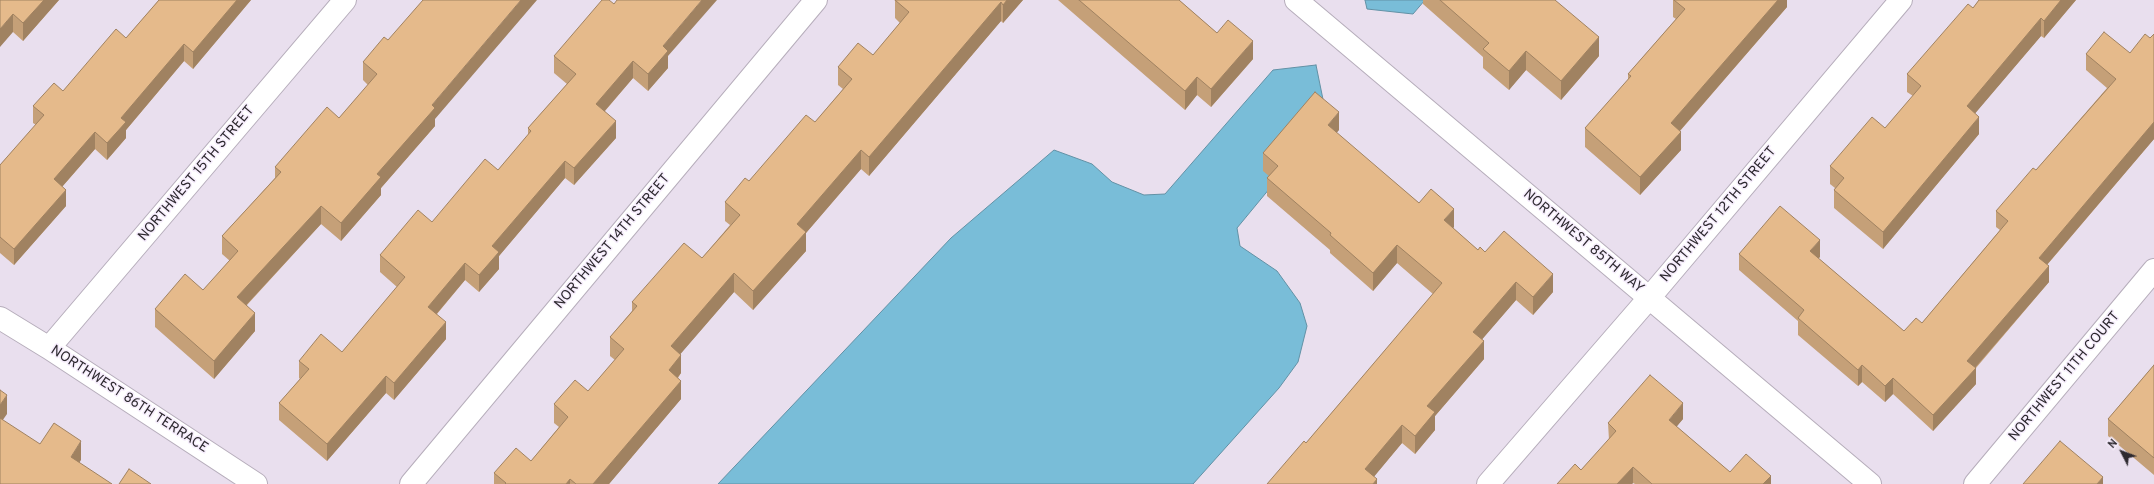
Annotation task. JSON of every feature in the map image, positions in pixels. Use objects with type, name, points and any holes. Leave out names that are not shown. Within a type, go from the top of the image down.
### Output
[{"type":"street","name":"NORTHWEST 15TH STREET","points":[[49,348],[345,0]]},
{"type":"street","name":"NORTHWEST 14TH STREET","points":[[411,484],[816,0]]},
{"type":"street","name":"NORTHWEST 85TH WAY","points":[[1296,0],[1870,484]]},
{"type":"street","name":"NORTHWEST 12TH STREET","points":[[1488,484],[1650,297],[1901,0]]},
{"type":"street","name":"NORTHWEST 11TH COURT","points":[[1975,484],[2154,270]]},
{"type":"street","name":"NORTHWEST 86TH TERRACE","points":[[0,318],[49,348],[256,484]]},
{"type":"water","points":[[1365,0],[1425,0],[1413,14],[1367,9]]},
{"type":"water","points":[[1316,65],[1327,119],[1237,228],[1240,246],[1277,271],[1300,303],[1307,326],[1298,362],[1279,388],[1193,484],[718,484],[951,238],[1054,150],[1092,164],[1112,182],[1144,195],[1165,194],[1273,70]]},
{"type":"building","points":[[0,0],[44,0],[23,23],[13,14],[0,29]]},
{"type":"building","points":[[159,0],[237,0],[193,52],[184,44],[121,118],[126,122],[107,143],[95,132],[54,179],[66,190],[14,249],[0,237],[0,165],[44,115],[33,106],[54,83],[63,91],[116,29],[126,38]]},
{"type":"building","points":[[423,0],[521,0],[432,105],[435,108],[377,174],[381,177],[341,223],[321,206],[237,297],[255,313],[214,361],[155,309],[185,274],[203,290],[238,251],[222,236],[281,172],[275,167],[327,107],[339,118],[377,74],[363,62],[384,37],[388,40]]},
{"type":"building","points":[[602,0],[609,0],[614,4],[617,0],[702,0],[663,46],[668,51],[648,74],[633,61],[596,104],[616,121],[574,168],[565,161],[492,246],[499,252],[479,275],[465,263],[428,307],[446,322],[394,383],[386,376],[327,444],[279,403],[309,369],[299,361],[321,334],[342,352],[405,277],[380,255],[418,210],[432,222],[485,159],[498,170],[531,131],[528,128],[576,74],[554,56]]},
{"type":"building","points":[[895,0],[1007,0],[1003,5],[1001,2],[869,157],[861,150],[797,224],[806,232],[753,291],[734,273],[671,346],[681,355],[669,370],[681,381],[593,484],[576,484],[570,479],[566,484],[505,484],[506,483],[494,473],[516,448],[531,461],[568,417],[554,404],[575,380],[588,391],[624,349],[610,337],[637,306],[632,302],[684,243],[702,258],[740,215],[725,202],[745,178],[749,181],[806,115],[815,122],[852,79],[838,67],[858,43],[873,55],[909,12]]},
{"type":"building","points":[[1079,0],[1179,0],[1217,33],[1228,20],[1253,41],[1211,89],[1197,77],[1185,91]]},
{"type":"building","points":[[1440,0],[1555,0],[1599,37],[1561,81],[1526,51],[1509,71],[1483,49],[1489,43]]},
{"type":"building","points":[[1674,0],[1778,0],[1671,123],[1681,132],[1640,177],[1585,128],[1631,76],[1628,74],[1685,9]]},
{"type":"building","points":[[1979,0],[2061,0],[2044,21],[2041,18],[1967,106],[1979,117],[1883,232],[1834,190],[1844,178],[1830,166],[1872,117],[1885,128],[1921,86],[1907,74],[1968,4],[1973,8]]},
{"type":"building","points":[[2104,32],[2130,53],[2145,34],[2150,38],[2154,34],[2154,122],[2039,258],[2049,266],[1967,361],[1976,368],[1933,415],[1893,378],[1885,386],[1862,365],[1858,370],[1798,318],[1804,310],[1739,254],[1780,206],[1820,240],[1810,251],[1904,331],[1916,318],[1922,323],[2008,221],[1996,211],[2033,168],[2036,170],[2116,79],[2086,54]]},
{"type":"building","points":[[1315,92],[1339,112],[1328,125],[1419,203],[1431,189],[1454,209],[1444,220],[1478,250],[1480,247],[1485,252],[1504,231],[1553,274],[1533,297],[1516,282],[1473,332],[1484,341],[1427,406],[1435,412],[1415,436],[1402,425],[1365,469],[1377,479],[1373,484],[1267,484],[1304,441],[1306,443],[1442,283],[1397,245],[1373,273],[1330,235],[1331,233],[1267,178],[1278,166],[1263,153]]},
{"type":"building","points":[[2154,365],[2154,458],[2108,419]]},
{"type":"building","points":[[1650,375],[1683,403],[1669,420],[1730,472],[1746,454],[1771,476],[1763,484],[1652,484],[1633,467],[1617,484],[1557,484],[1575,464],[1581,470],[1616,431],[1608,423]]},
{"type":"building","points":[[0,390],[7,395],[0,405]]},
{"type":"building","points":[[0,418],[40,444],[54,423],[81,441],[71,457],[112,484],[0,484]]},
{"type":"building","points":[[2060,441],[2103,477],[2097,484],[2023,484]]},
{"type":"building","points":[[129,469],[151,484],[119,484]]}]
